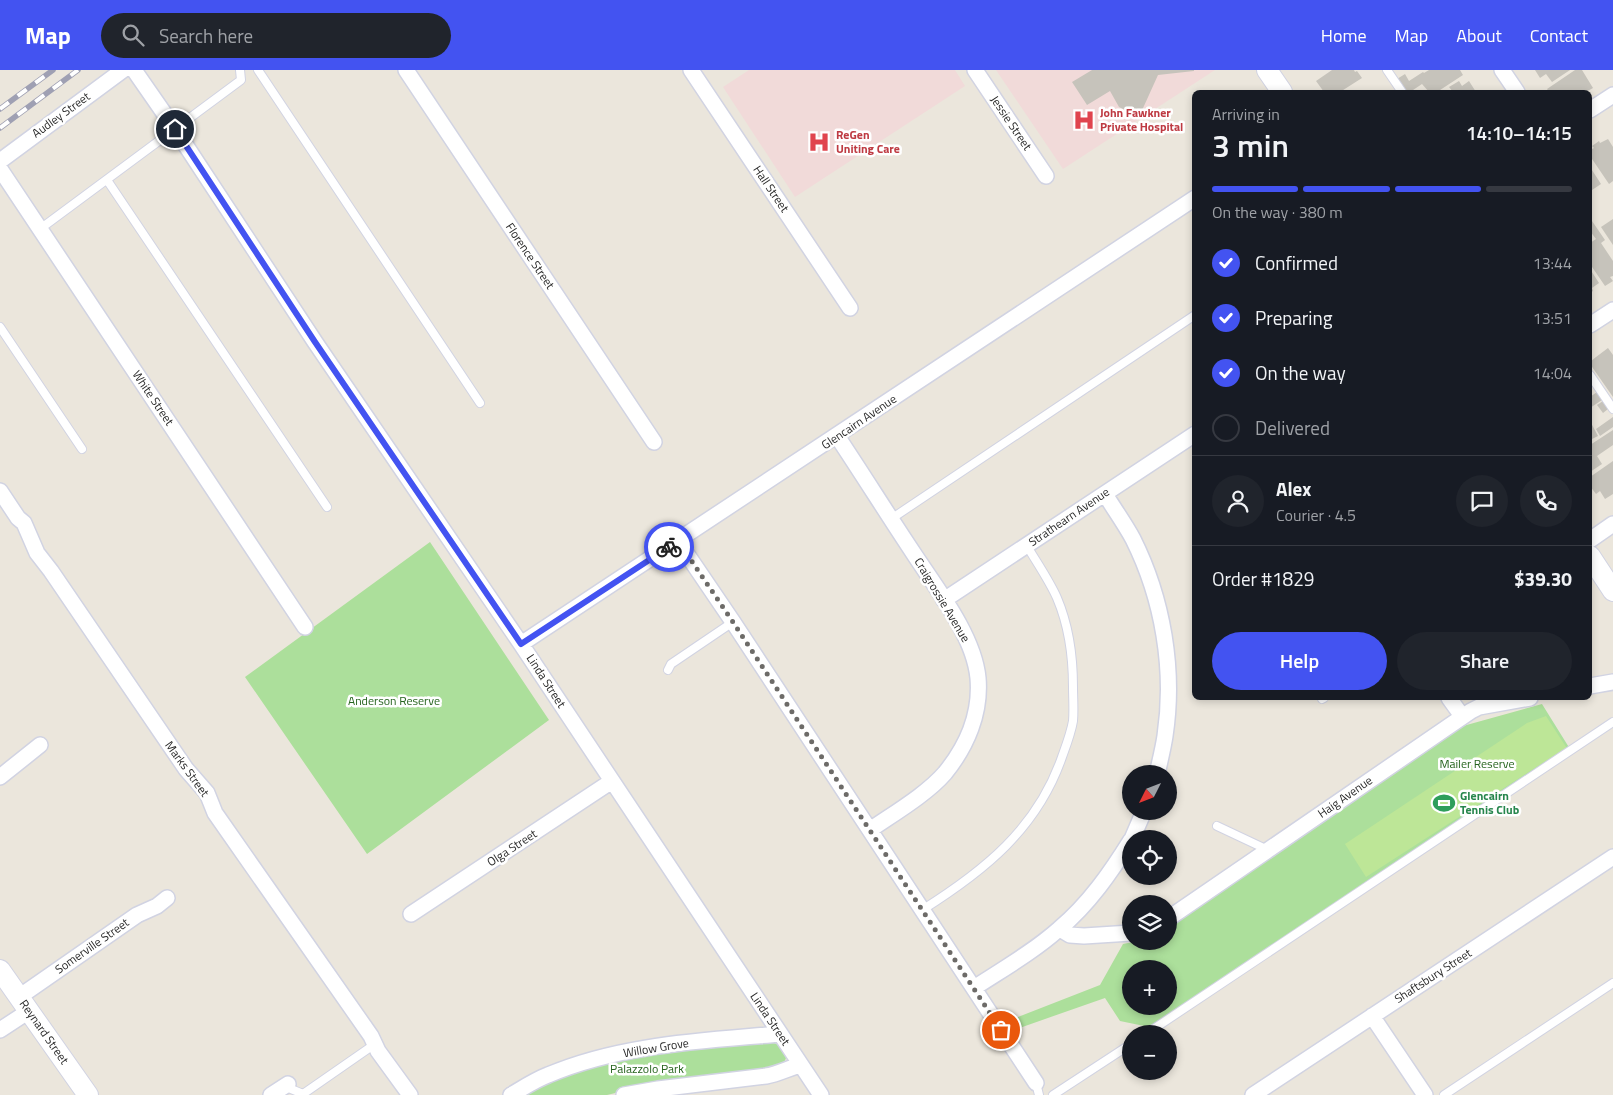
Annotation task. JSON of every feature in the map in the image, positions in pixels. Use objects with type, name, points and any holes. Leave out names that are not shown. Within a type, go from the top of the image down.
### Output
[{"type":"street","name":"Audley Street","points":[[0,160],[123,70]]},
{"type":"street","name":"Linda Street","points":[[134,70],[315,342],[521,644],[821,1095]]},
{"type":"street","name":"Florence Street","points":[[406,70],[654,442]]},
{"type":"street","name":"Hall Street","points":[[691,70],[850,308]]},
{"type":"street","name":"Jessie Street","points":[[976,70],[1046,176]]},
{"type":"street","points":[[1267,70],[1281,90]]},
{"type":"street","points":[[1502,70],[1516,90]]},
{"type":"street","points":[[1592,109],[1613,95]]},
{"type":"street","name":"White Street","points":[[0,169],[305,627]]},
{"type":"street","name":"Glencairn Avenue","points":[[521,644],[1192,200]]},
{"type":"street","points":[[1592,324],[1613,310]]},
{"type":"street","name":"Craigrossie Avenue","points":[[837,436],[967,638],[974,656],[978,684],[976,716],[956,758],[932,786],[870,830]]},
{"type":"street","name":"Strathearn Avenue","points":[[944,600],[1192,436]]},
{"type":"street","name":"Marks Street","points":[[0,491],[18,518],[24,523],[43,562],[186,769],[207,793],[216,813],[372,1036],[378,1051],[410,1095]]},
{"type":"street","points":[[1105,494],[1132,539],[1150,580],[1162,621],[1168,661],[1168,702],[1165,737],[1159,765]]},
{"type":"street","points":[[1592,539],[1613,524]]},
{"type":"street","points":[[678,541],[974,988],[1038,1089]]},
{"type":"street","points":[[1592,559],[1613,591]]},
{"type":"street","points":[[1592,686],[1613,682]]},
{"type":"street","points":[[1450,700],[1462,716]]},
{"type":"street","name":"Haig Avenue","points":[[1177,913],[1462,716],[1479,707],[1519,700]]},
{"type":"street","points":[[0,777],[40,745]]},
{"type":"street","name":"Olga Street","points":[[411,914],[612,781]]},
{"type":"street","points":[[974,988],[1030,952],[1060,929],[1085,904],[1113,870],[1122,855]]},
{"type":"street","name":"Shaftsbury Street","points":[[1253,1095],[1613,857]]},
{"type":"street","name":"Somerville Street","points":[[0,1030],[24,1004],[137,914],[157,906],[167,898]]},
{"type":"street","points":[[1060,929],[1070,935],[1122,934]]},
{"type":"street","name":"Reynard Street","points":[[0,970],[88,1095]]},
{"type":"street","points":[[1372,1016],[1425,1095]]},
{"type":"street","name":"Willow Grove","points":[[511,1095],[547,1075],[585,1062],[628,1051],[666,1045],[780,1034]]},
{"type":"street","points":[[624,1095],[766,1076],[800,1065]]},
{"type":"street","points":[[271,1095],[286,1085]]},
{"type":"lane","points":[[40,229],[241,80],[240,70]]},
{"type":"lane","points":[[258,70],[480,403]]},
{"type":"lane","points":[[1387,70],[1401,90]]},
{"type":"lane","points":[[107,180],[327,507]]},
{"type":"lane","points":[[891,519],[1192,318]]},
{"type":"lane","points":[[0,327],[82,449]]},
{"type":"lane","points":[[1592,378],[1613,409]]},
{"type":"lane","points":[[922,910],[989,863],[1018,834],[1034,814],[1046,794],[1066,747],[1073,721],[1073,665],[1070,641],[1056,598],[1026,546]]},
{"type":"lane","points":[[668,670],[671,664],[733,622]]},
{"type":"lane","points":[[1159,1025],[1613,722]]},
{"type":"lane","points":[[1217,826],[1268,850]]},
{"type":"lane","points":[[1444,1095],[1613,983]]},
{"type":"lane","points":[[286,1085],[303,1094],[375,1044]]},
{"type":"lane","points":[[1052,1095],[1122,1050]]},
{"type":"shaded area","name":"ReGen Uniting Care","points":[[749,70],[955,70],[965,86],[795,197],[723,87]]},
{"type":"shaded area","name":"John Fawkner Private Hospital","points":[[996,70],[1215,70],[1063,169]]},
{"type":"green space","name":"Anderson Reserve","points":[[430,542],[549,720],[367,854],[245,677]]},
{"type":"green space","name":"Mailer Reserve","points":[[1542,704],[1570,749],[1177,1009],[1177,960],[1122,960],[1122,1015],[1167,1015],[1152,1025],[1139,1025],[1120,1021],[1105,998],[1005,1033],[1000,1024],[1100,985],[1122,946],[1122,950],[1177,950],[1177,921],[1463,726]]},
{"type":"green space","name":"Glencairn Tennis Club","points":[[1546,716],[1568,750],[1551,761],[1549,759],[1366,877],[1345,844],[1527,723]]},
{"type":"green space","name":"Palazzolo Park","points":[[769,1041],[780,1046],[785,1054],[786,1058],[783,1065],[778,1069],[640,1087],[607,1095],[522,1095],[549,1080],[646,1052]]},
{"type":"building","name":"John Fawkner Private Hospital","points":[[1092,70],[1194,71],[1158,75],[1139,117],[1119,107],[1110,91],[1087,105],[1072,82]]},
{"type":"building","points":[[1332,70],[1354,70],[1362,78],[1343,90],[1323,90],[1316,81]]},
{"type":"building","points":[[1429,70],[1460,70],[1463,75],[1440,90],[1427,90],[1422,84],[1413,90],[1405,90],[1397,79],[1405,74],[1409,81]]},
{"type":"building","points":[[1535,70],[1570,70],[1552,82],[1546,74],[1540,78]]},
{"type":"building","points":[[1575,70],[1582,70],[1593,88],[1590,90],[1547,89]]},
{"type":"building","points":[[1459,81],[1462,86],[1469,81],[1475,90],[1451,90],[1449,87]]},
{"type":"building","points":[[1608,139],[1613,147],[1613,181],[1609,184],[1592,159],[1592,149],[1594,148],[1592,146],[1599,141],[1600,143]]},
{"type":"building","points":[[1592,170],[1601,184],[1592,190]]},
{"type":"building","points":[[1613,219],[1613,245],[1601,227]]},
{"type":"building","points":[[1592,221],[1605,240],[1601,243],[1613,261],[1613,276],[1610,277],[1613,281],[1605,286],[1592,267],[1592,242],[1596,239],[1592,234]]},
{"type":"building","points":[[1592,272],[1599,283],[1592,288]]},
{"type":"building","points":[[1608,348],[1613,355],[1613,397],[1592,367],[1592,360]]},
{"type":"building","points":[[1597,392],[1602,400],[1592,407],[1592,396]]},
{"type":"building","points":[[1603,401],[1608,409],[1603,413],[1597,405]]},
{"type":"building","points":[[1613,417],[1613,427],[1600,436],[1596,429]]},
{"type":"building","points":[[1592,425],[1598,436],[1592,439]]},
{"type":"building","points":[[1613,430],[1613,445],[1597,456],[1602,464],[1592,471],[1592,444]]},
{"type":"building","points":[[1613,461],[1613,494],[1605,499],[1600,491],[1596,494],[1592,489],[1592,476]]},
{"type":"railway","points":[[0,109],[53,70]]},
{"type":"railway","points":[[0,128],[78,70]]},
{"type":"way so far","points":[[669,547],[678,541],[1001,1030]]},
{"type":"place","name":"John Fawkner Private Hospital","points":[[1084,120]]},
{"type":"place","name":"ReGen Uniting Care","points":[[819,142]]},
{"type":"place","name":"Glencairn Tennis Club","points":[[1444,803]]},
{"type":"route","points":[[175,129],[315,342],[521,644],[669,547]]}]
